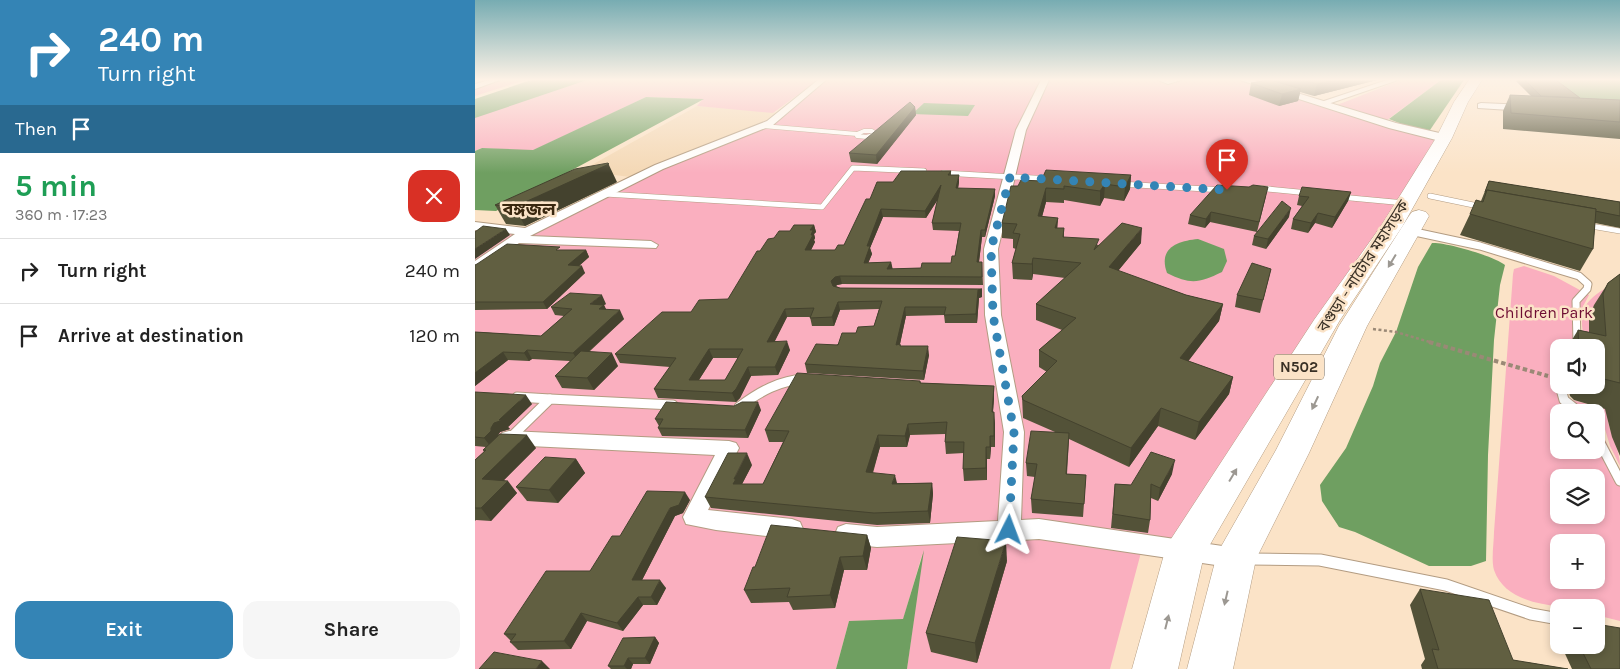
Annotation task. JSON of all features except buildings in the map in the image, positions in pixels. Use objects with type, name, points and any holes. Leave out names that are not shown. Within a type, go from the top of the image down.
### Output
[{"type":"highway","name":"বগুড়া - নাটোর মহাসড়ক","points":[[1209,669],[1236,558],[1292,452],[1409,214],[1469,111]]},
{"type":"highway","name":"বগুড়া - নাটোর মহাসড়ক","points":[[1155,669],[1185,551],[1327,320],[1409,214]]},
{"type":"street","points":[[475,267],[522,236],[604,194],[659,167],[770,123],[784,111]]},
{"type":"street","points":[[1009,530],[1014,432],[1001,391],[993,315],[987,291],[991,249],[1021,130],[1030,111]]},
{"type":"street","points":[[1347,111],[1393,126],[1452,141]]},
{"type":"street","points":[[475,226],[522,236],[651,245]]},
{"type":"street","points":[[506,442],[729,448],[694,517],[716,521],[877,537],[1039,529],[1236,558]]},
{"type":"lane","points":[[763,126],[857,134]]},
{"type":"lane","points":[[604,194],[822,207],[853,168],[931,172]]},
{"type":"lane","points":[[941,172],[1059,180]]},
{"type":"lane","points":[[1109,183],[1227,190]]},
{"type":"lane","points":[[1251,187],[1318,194]]},
{"type":"lane","points":[[1338,196],[1409,214],[1479,246],[1579,276],[1588,284],[1587,289],[1576,301],[1577,339]]},
{"type":"lane","points":[[1409,214],[1495,209]]},
{"type":"lane","points":[[1581,224],[1620,231]]},
{"type":"lane","points":[[728,408],[738,408],[751,397],[793,378],[812,380]]},
{"type":"lane","points":[[503,396],[679,405]]},
{"type":"lane","points":[[506,442],[550,399]]},
{"type":"lane","points":[[1605,452],[1620,481]]},
{"type":"lane","points":[[1236,558],[1320,560],[1446,585],[1531,614],[1550,617]]},
{"type":"path","points":[[1395,332],[1500,364],[1550,374]]},
{"type":"shaded area","points":[[475,111],[495,111],[475,118]]},
{"type":"shaded area","points":[[616,111],[681,111],[496,211],[475,210],[475,151],[482,148],[533,150]]},
{"type":"shaded area","points":[[688,111],[781,113],[770,123],[652,166],[631,177],[581,171]]},
{"type":"shaded area","points":[[915,111],[971,111],[968,116],[912,114]]},
{"type":"shaded area","points":[[1399,111],[1443,111],[1430,130],[1417,130],[1389,119]]},
{"type":"shaded area","points":[[1198,239],[1224,249],[1227,261],[1222,272],[1195,281],[1182,279],[1167,273],[1165,257],[1171,247]]},
{"type":"shaded area","points":[[1432,243],[1469,250],[1505,265],[1500,285],[1494,340],[1488,455],[1486,561],[1471,566],[1429,566],[1355,532],[1339,527],[1322,501],[1320,485],[1346,448],[1373,386],[1380,363],[1396,332],[1418,267]]},
{"type":"shaded area","points":[[924,550],[907,669],[836,669],[849,621],[903,619]]},
{"type":"green space","points":[[489,111],[616,111],[532,151],[482,148],[475,151],[475,116]]},
{"type":"green space","points":[[754,111],[775,111],[773,113]]},
{"type":"green space","points":[[784,111],[1352,111],[1444,138],[1185,551],[1143,545],[1110,669],[907,669],[922,555],[903,620],[849,621],[836,669],[475,669],[475,236],[487,228],[527,232],[659,167],[770,123]]},
{"type":"green space","points":[[1358,111],[1399,111],[1387,120]]},
{"type":"green space","name":"Children Park","points":[[1524,266],[1554,276],[1589,295],[1577,318],[1578,339],[1550,339],[1550,394],[1564,394],[1567,399],[1567,394],[1568,399],[1588,404],[1550,404],[1550,459],[1605,459],[1605,440],[1620,471],[1620,621],[1605,617],[1605,599],[1550,599],[1550,605],[1523,598],[1511,592],[1501,583],[1494,570],[1494,532],[1514,269]]},
{"type":"green space","points":[[1606,288],[1592,339],[1584,339],[1582,328],[1583,313],[1590,300]]},
{"type":"green space","name":"Children Park","points":[[1605,408],[1620,412],[1608,422],[1620,460],[1620,466],[1610,446],[1605,429]]},
{"type":"district","name":"বঙ্গজল","points":[[529,209]]},
{"type":"route","points":[[1009,530],[1014,432],[993,315],[991,249],[1010,177],[1227,190]]}]
